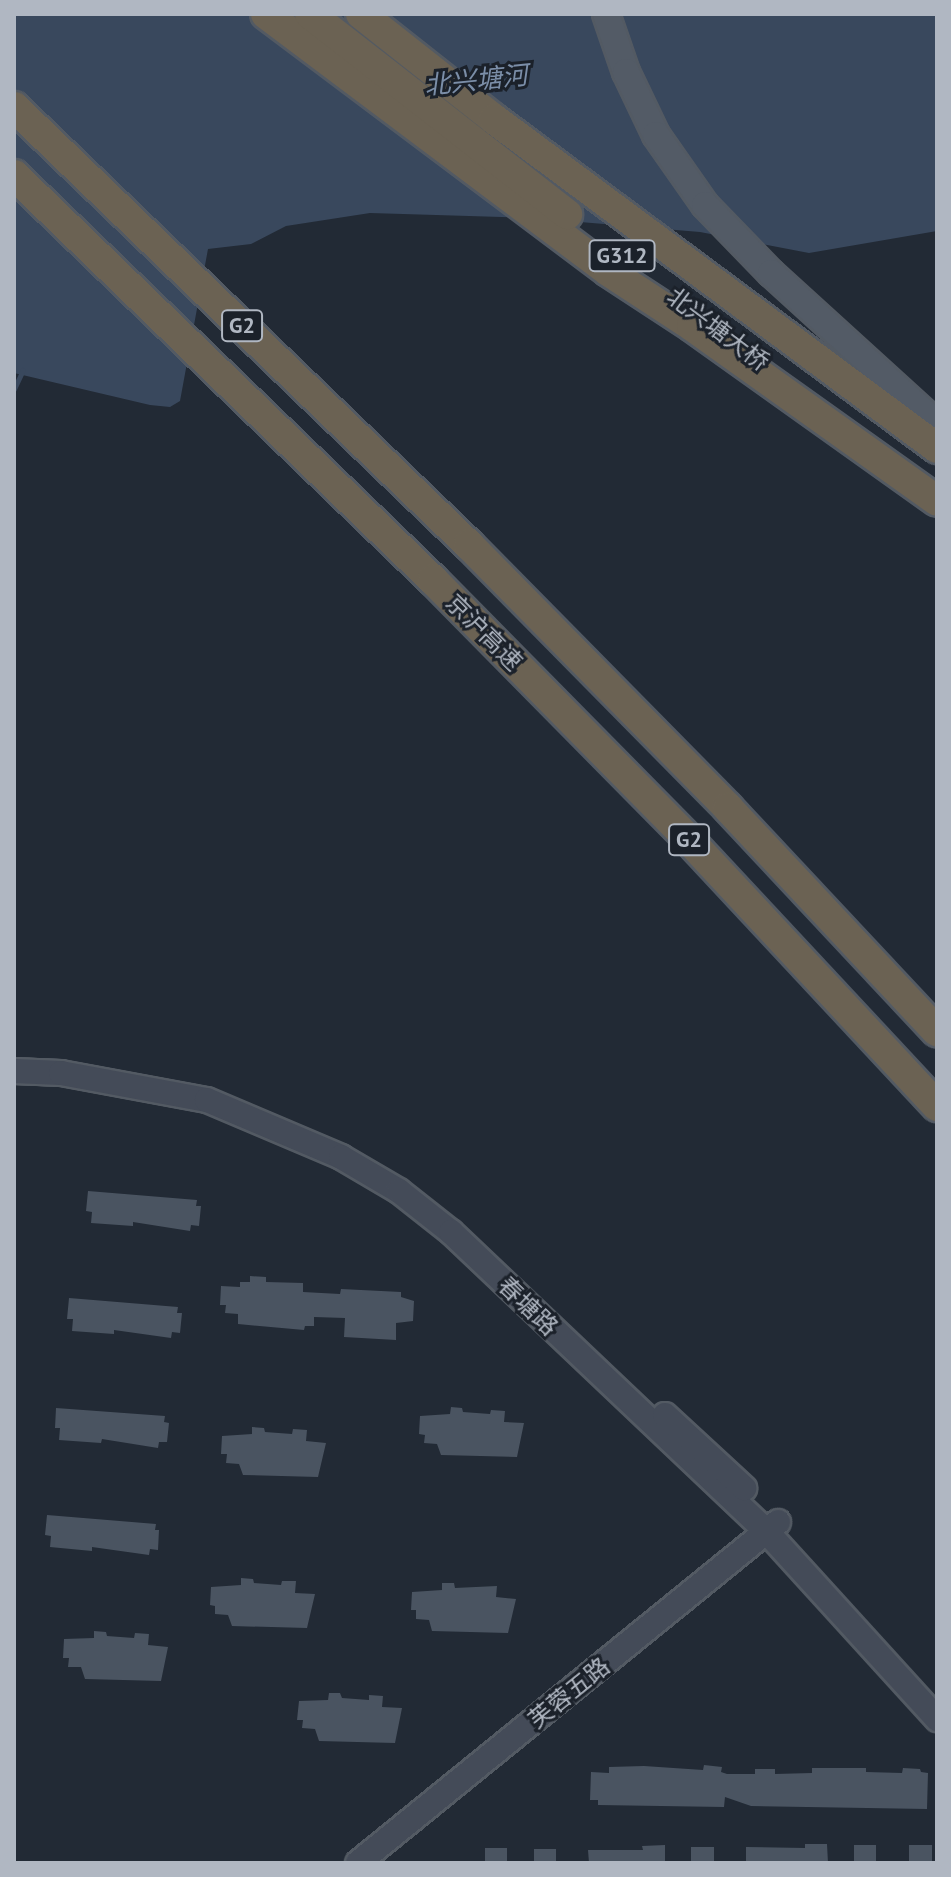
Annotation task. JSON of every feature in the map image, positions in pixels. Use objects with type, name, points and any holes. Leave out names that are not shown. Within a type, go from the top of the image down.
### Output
[{"type":"highway","points":[[269,14],[302,24],[608,271],[692,326],[937,501]]},
{"type":"highway","name":"北兴塘大桥","points":[[361,14],[494,119],[937,448]]},
{"type":"highway","name":"北兴塘大桥","points":[[302,24],[937,495]]},
{"type":"highway","name":"京沪高速","points":[[14,107],[469,545],[728,808],[937,1031]]},
{"type":"highway","name":"京沪高速","points":[[14,175],[433,580],[689,840],[937,1106]]},
{"type":"main road","points":[[610,19],[626,72],[656,135],[705,205],[771,273],[937,424]]},
{"type":"street","name":"春塘路","points":[[14,1061],[111,1071],[206,1092],[292,1125],[394,1179],[507,1268],[592,1352],[699,1444],[937,1719]]},
{"type":"street","name":"春塘路","points":[[14,1071],[61,1073],[207,1100],[341,1157],[399,1191],[451,1232],[773,1527],[937,1695]]},
{"type":"street","name":"芙蓉五路","points":[[358,1863],[773,1527]]},
{"type":"water","name":"北兴塘河","points":[[14,14],[937,14],[937,231],[809,253],[700,232],[532,218],[370,213],[286,226],[251,244],[208,249],[180,401],[170,407],[150,405],[14,373]]},
{"type":"building","points":[[88,1191],[197,1200],[196,1206],[201,1206],[199,1226],[191,1225],[190,1231],[133,1222],[133,1226],[91,1223],[92,1212],[86,1211]]},
{"type":"building","points":[[250,1276],[266,1277],[266,1282],[303,1283],[303,1292],[340,1294],[341,1289],[401,1292],[401,1297],[414,1301],[413,1321],[396,1323],[396,1340],[344,1337],[345,1318],[314,1317],[314,1326],[305,1326],[304,1330],[238,1324],[238,1314],[225,1313],[226,1305],[220,1305],[221,1286],[240,1287],[240,1282],[250,1282]]},
{"type":"building","points":[[69,1298],[178,1307],[177,1313],[182,1313],[180,1333],[172,1332],[171,1338],[114,1330],[114,1334],[72,1331],[73,1319],[67,1319]]},
{"type":"building","points":[[451,1407],[462,1408],[463,1412],[490,1414],[491,1410],[505,1411],[504,1422],[524,1423],[517,1457],[441,1455],[437,1444],[424,1443],[425,1435],[419,1434],[420,1416],[450,1414]]},
{"type":"building","points":[[56,1408],[165,1416],[164,1422],[169,1423],[167,1442],[159,1442],[158,1448],[102,1439],[101,1443],[59,1440],[60,1428],[55,1428]]},
{"type":"building","points":[[252,1427],[264,1428],[265,1432],[292,1434],[293,1429],[307,1430],[306,1441],[326,1443],[318,1477],[243,1475],[239,1464],[226,1463],[227,1454],[221,1454],[222,1436],[252,1434]]},
{"type":"building","points":[[47,1515],[156,1524],[155,1530],[159,1530],[158,1550],[150,1549],[149,1555],[92,1547],[92,1551],[50,1547],[51,1536],[45,1535]]},
{"type":"building","points":[[241,1578],[253,1579],[254,1583],[281,1585],[282,1581],[296,1581],[295,1593],[315,1594],[307,1628],[232,1626],[228,1615],[215,1614],[215,1606],[210,1605],[211,1587],[241,1585]]},
{"type":"building","points":[[442,1583],[454,1583],[455,1588],[497,1586],[496,1597],[516,1599],[508,1633],[432,1631],[429,1620],[416,1619],[416,1610],[411,1610],[412,1592],[442,1590]]},
{"type":"building","points":[[94,1631],[106,1632],[107,1636],[134,1638],[135,1633],[149,1634],[148,1645],[168,1647],[161,1681],[85,1679],[81,1667],[68,1667],[69,1658],[63,1658],[64,1639],[94,1638]]},
{"type":"building","points":[[329,1693],[340,1693],[342,1698],[369,1700],[369,1695],[383,1696],[382,1707],[402,1708],[395,1743],[319,1741],[315,1729],[302,1728],[303,1720],[297,1720],[299,1701],[328,1700]]},
{"type":"building","points":[[704,1765],[722,1767],[721,1772],[727,1774],[755,1774],[755,1769],[775,1769],[775,1774],[812,1773],[812,1768],[866,1768],[866,1772],[902,1773],[903,1768],[920,1769],[928,1773],[927,1809],[751,1806],[725,1797],[724,1807],[598,1805],[598,1800],[590,1800],[591,1772],[609,1773],[609,1767],[644,1766],[703,1770]]},
{"type":"building","points":[[805,1844],[827,1844],[828,1863],[746,1863],[746,1847],[805,1848]]},
{"type":"building","points":[[665,1845],[665,1863],[589,1863],[588,1850],[643,1850],[642,1846]]},
{"type":"building","points":[[854,1845],[876,1845],[876,1863],[854,1863]]},
{"type":"building","points":[[909,1845],[932,1845],[932,1863],[909,1863]]},
{"type":"building","points":[[691,1847],[714,1847],[714,1863],[691,1863]]},
{"type":"building","points":[[485,1848],[507,1848],[507,1863],[485,1863]]},
{"type":"building","points":[[534,1849],[556,1849],[556,1863],[534,1863]]},
{"type":"waterway","points":[[14,389],[23,370]]}]
